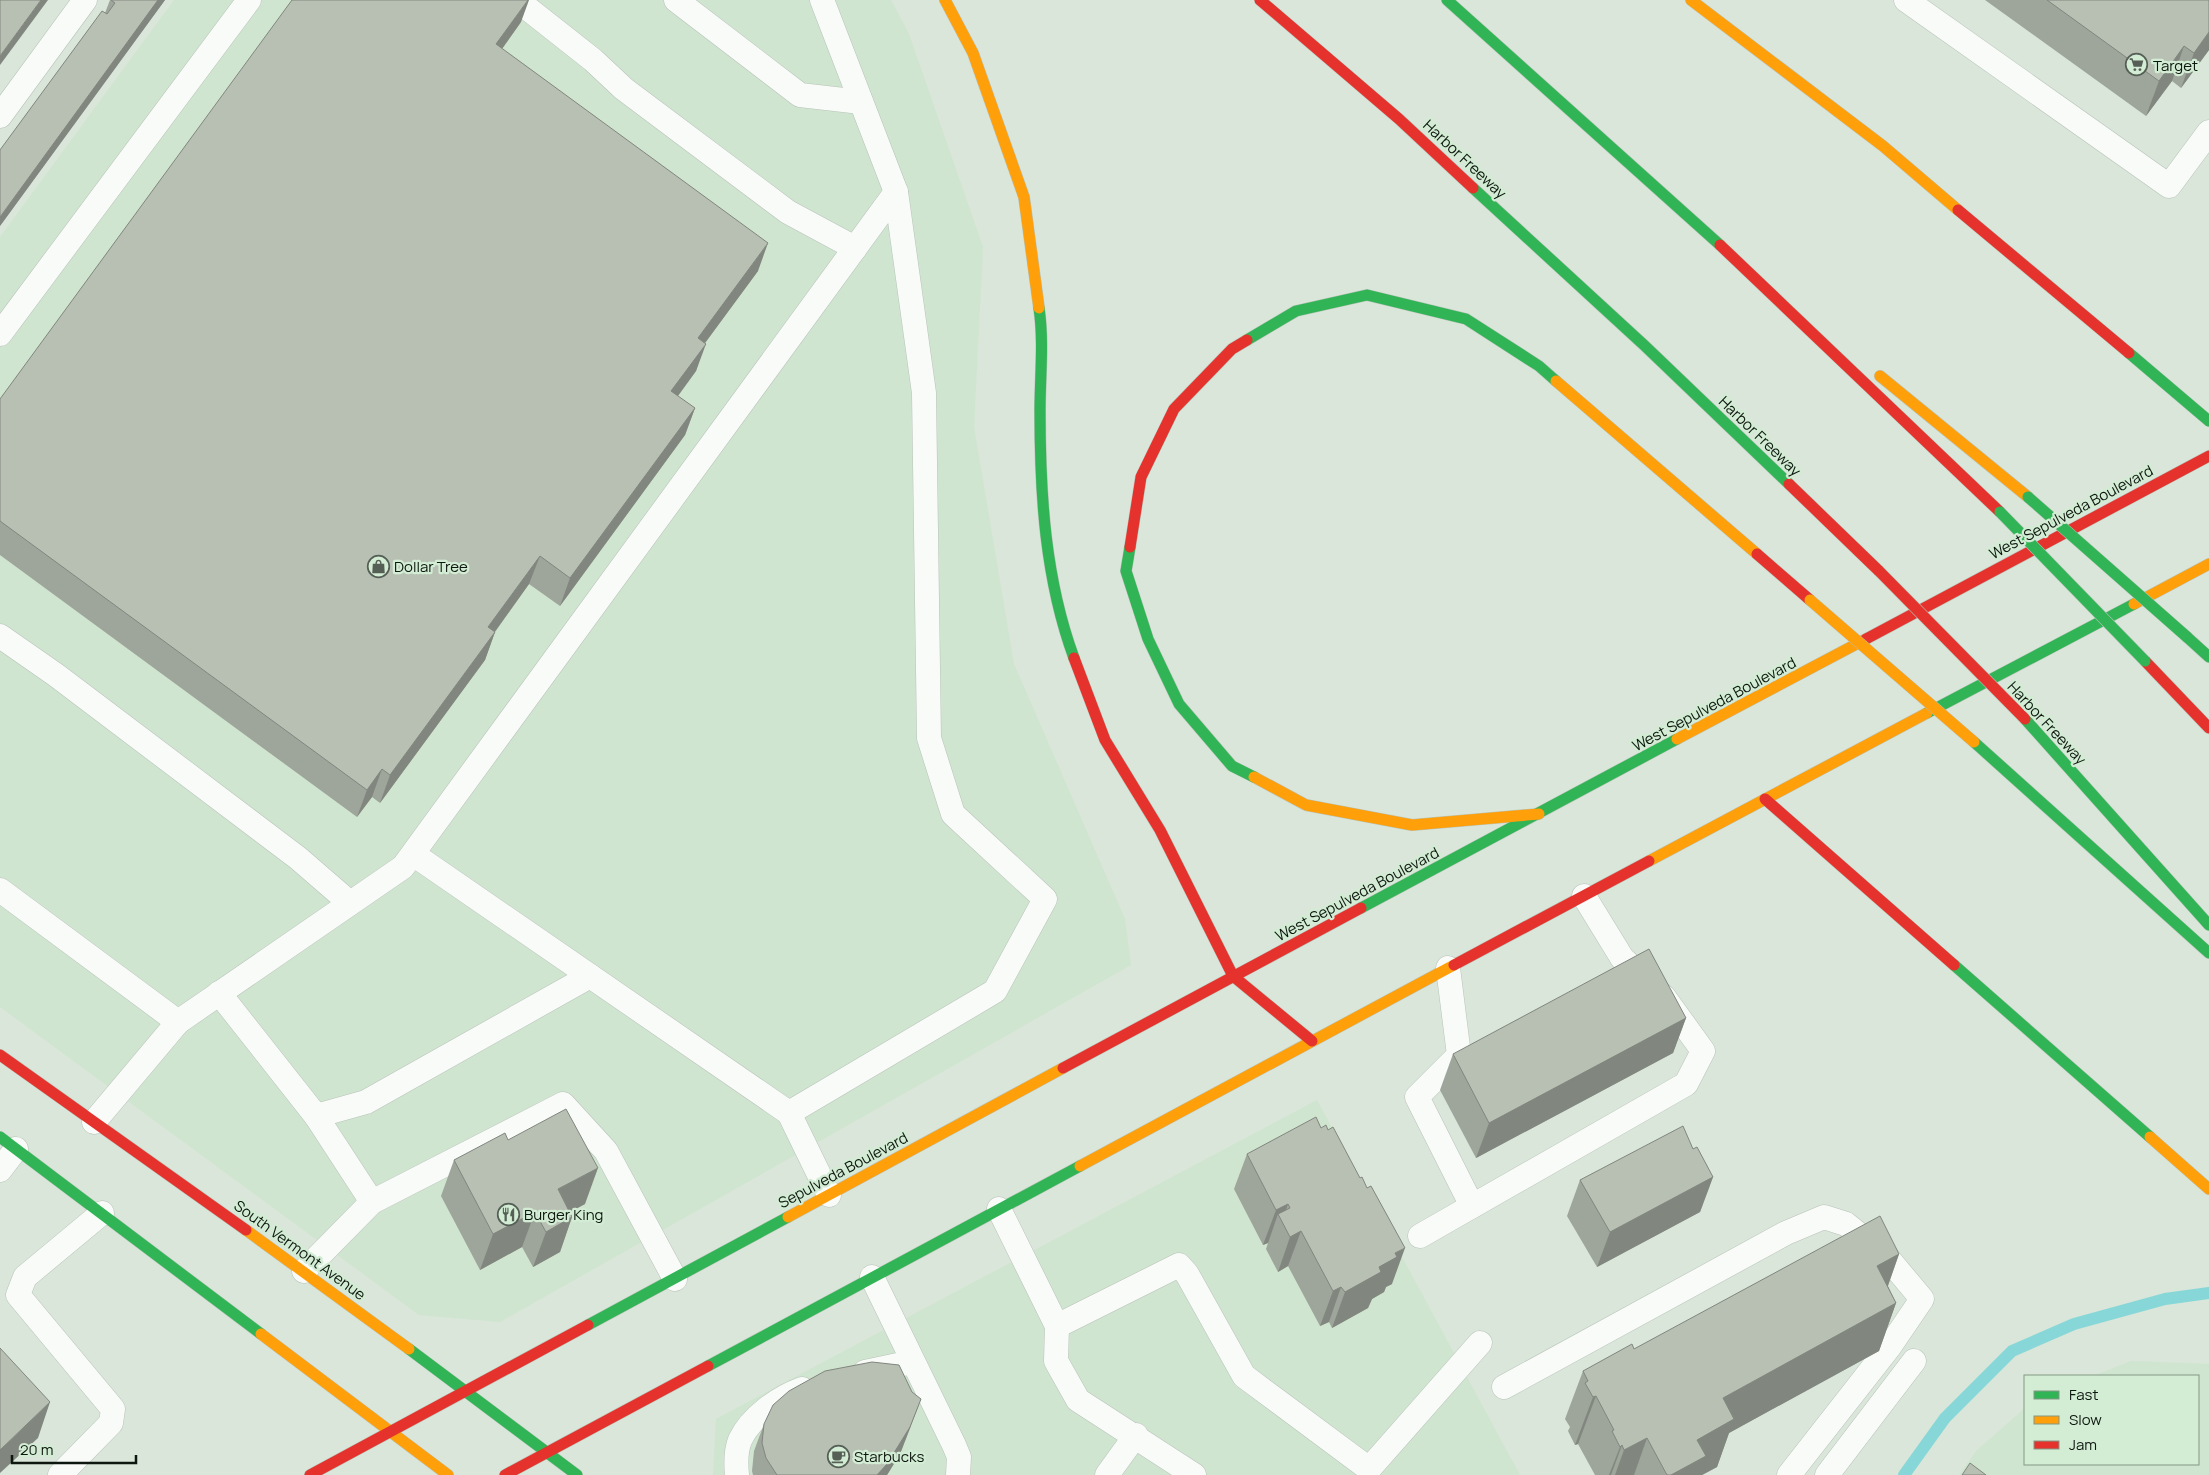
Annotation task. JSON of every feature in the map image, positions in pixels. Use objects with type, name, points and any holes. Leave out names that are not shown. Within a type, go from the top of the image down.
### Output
[{"type":"main road","points":[[945,0],[973,54],[1024,197],[1042,329],[1040,411],[1043,512],[1048,560],[1064,630],[1106,740],[1160,830],[1233,976],[1312,1041]]},
{"type":"main road","name":"Harbor Freeway","points":[[1260,0],[1421,139],[1645,346],[1880,571],[2025,719],[2209,925]]},
{"type":"main road","points":[[1447,0],[1708,234],[2000,512],[2209,728]]},
{"type":"main road","points":[[1691,0],[1883,146],[2209,421]]},
{"type":"main road","points":[[1708,234],[1837,341]]},
{"type":"main road","points":[[1539,814],[1412,825],[1306,805],[1232,766],[1179,704],[1148,639],[1126,571],[1141,477],[1174,409],[1232,349],[1296,311],[1367,295],[1466,319],[1539,366],[1974,742],[2209,953]]},
{"type":"main road","points":[[1868,366],[2028,497],[2209,657]]},
{"type":"main road","name":"West Sepulveda Boulevard","points":[[1233,976],[2209,456]]},
{"type":"main road","points":[[504,1475],[1448,968],[2209,564]]},
{"type":"main road","points":[[1765,799],[2209,1189]]},
{"type":"main road","name":"Sepulveda Boulevard","points":[[467,1391],[1233,976]]},
{"type":"main road","name":"South Vermont Avenue","points":[[0,1055],[304,1271],[578,1475]]},
{"type":"main road","points":[[8,1143],[448,1475]]},
{"type":"main road","points":[[310,1475],[467,1391]]},
{"type":"lane","points":[[0,116],[85,0]]},
{"type":"lane","points":[[0,334],[249,0]]},
{"type":"lane","points":[[517,0],[593,60],[624,89],[788,212],[855,248]]},
{"type":"lane","points":[[676,0],[800,95],[861,102]]},
{"type":"lane","points":[[789,1113],[995,992],[1045,899],[953,814],[929,738],[924,393],[896,192],[822,0]]},
{"type":"lane","points":[[1906,0],[2169,186],[2209,132]]},
{"type":"lane","points":[[94,1122],[178,1022],[403,867],[896,192]]},
{"type":"lane","points":[[0,636],[56,675],[298,858],[350,903]]},
{"type":"lane","points":[[413,854],[789,1113],[829,1195]]},
{"type":"lane","points":[[0,890],[178,1022]]},
{"type":"lane","points":[[1420,1236],[1686,1084],[1703,1052],[1664,997],[1622,958],[1584,896]]},
{"type":"lane","points":[[1448,968],[1459,1055],[1417,1097],[1472,1206]]},
{"type":"lane","points":[[316,1116],[366,1102],[590,976]]},
{"type":"lane","points":[[219,993],[316,1116],[372,1202]]},
{"type":"lane","points":[[304,1271],[372,1202],[563,1104],[606,1151],[675,1279]]},
{"type":"lane","points":[[0,1170],[8,1143]]},
{"type":"lane","points":[[999,1209],[1058,1326],[1056,1361],[1078,1400],[1194,1475]]},
{"type":"lane","points":[[60,1475],[111,1423],[113,1409],[18,1295],[25,1277],[102,1213]]},
{"type":"lane","points":[[1504,1387],[1786,1234],[1824,1217],[1846,1224],[1886,1256],[1922,1299],[1890,1346],[1789,1475]]},
{"type":"lane","points":[[1058,1326],[1179,1265],[1187,1274],[1244,1376],[1367,1472],[1480,1343]]},
{"type":"lane","points":[[872,1278],[954,1445],[959,1457],[958,1475]]},
{"type":"lane","points":[[1827,1475],[1914,1361]]},
{"type":"lane","points":[[844,1377],[912,1362]]},
{"type":"lane","points":[[737,1475],[739,1442],[749,1426],[769,1408],[789,1394],[819,1383]]},
{"type":"lane","points":[[1107,1475],[1136,1436]]},
{"type":"shaded area","points":[[174,0],[891,0],[909,34],[983,247],[974,427],[1014,664],[1125,919],[1131,965],[500,1322],[419,1315],[0,1007],[0,237]]},
{"type":"shaded area","points":[[1317,1100],[1520,1475],[713,1475],[716,1419]]},
{"type":"shaded area","points":[[2131,1361],[2209,1364],[2209,1475],[1959,1475],[1976,1451],[2024,1409],[2024,1465],[2199,1465],[2199,1375],[2096,1375]]},
{"type":"building","points":[[0,0],[41,0],[0,56]]},
{"type":"building","points":[[111,0],[158,0],[0,217],[0,150],[102,11],[107,14],[115,3]]},
{"type":"building","points":[[292,0],[528,0],[496,44],[768,243],[698,338],[706,344],[671,391],[695,408],[570,578],[540,556],[488,627],[495,632],[390,775],[382,769],[367,790],[0,521],[0,399]]},
{"type":"building","points":[[2047,0],[2209,0],[2209,32],[2194,53],[2184,46],[2159,81]]},
{"type":"building","points":[[1649,949],[1686,1018],[1489,1123],[1453,1054]]},
{"type":"building","points":[[566,1109],[598,1168],[558,1189],[572,1217],[546,1232],[535,1212],[493,1234],[454,1160],[505,1133],[508,1140]]},
{"type":"building","points":[[1316,1117],[1321,1128],[1326,1125],[1328,1130],[1333,1127],[1360,1178],[1362,1177],[1367,1188],[1371,1186],[1405,1248],[1395,1253],[1397,1257],[1379,1267],[1381,1272],[1345,1292],[1341,1287],[1333,1291],[1301,1231],[1290,1237],[1278,1214],[1290,1208],[1288,1204],[1276,1210],[1247,1154]]},
{"type":"building","points":[[1683,1126],[1693,1149],[1697,1147],[1713,1177],[1610,1232],[1580,1180]]},
{"type":"building","points":[[1880,1216],[1899,1254],[1877,1266],[1896,1303],[1723,1398],[1734,1419],[1697,1440],[1706,1456],[1671,1475],[1667,1475],[1647,1438],[1624,1450],[1622,1445],[1620,1447],[1612,1431],[1614,1430],[1596,1396],[1593,1397],[1585,1383],[1588,1381],[1583,1371],[1632,1344],[1634,1349]]},
{"type":"building","points":[[0,1348],[50,1402],[0,1450]]},
{"type":"building","points":[[872,1362],[899,1365],[912,1392],[921,1399],[910,1427],[887,1464],[877,1475],[777,1475],[766,1458],[762,1443],[764,1424],[773,1405],[789,1391],[825,1371]]},
{"type":"building","points":[[1970,1463],[1986,1475],[1962,1475]]},
{"type":"waterway","points":[[1904,1475],[1945,1418],[2012,1351],[2074,1324],[2165,1299],[2209,1293]]},
{"type":"traffic: fast","points":[[1447,0],[1720,245]]},
{"type":"traffic: fast","points":[[1473,188],[1645,346],[1789,484]]},
{"type":"traffic: fast","points":[[1247,340],[1296,311],[1367,295],[1466,319],[1539,366],[1556,381]]},
{"type":"traffic: fast","points":[[1039,308],[1042,346],[1041,474],[1046,536],[1056,598],[1074,658]]},
{"type":"traffic: fast","points":[[2129,353],[2209,421]]},
{"type":"traffic: fast","points":[[2028,497],[2187,637]]},
{"type":"traffic: fast","points":[[2000,512],[2145,661]]},
{"type":"traffic: fast","points":[[1130,547],[1126,571],[1148,639],[1179,704],[1232,766],[1254,777]]},
{"type":"traffic: fast","points":[[1927,713],[2134,604]]},
{"type":"traffic: fast","points":[[2187,637],[2209,657]]},
{"type":"traffic: fast","points":[[2025,719],[2209,925]]},
{"type":"traffic: fast","points":[[1361,908],[1677,739]]},
{"type":"traffic: fast","points":[[1974,742],[2209,953]]},
{"type":"traffic: fast","points":[[1954,965],[2150,1137]]},
{"type":"traffic: fast","points":[[0,1137],[261,1334]]},
{"type":"traffic: fast","points":[[708,1366],[1080,1166]]},
{"type":"traffic: fast","points":[[588,1325],[788,1217]]},
{"type":"traffic: fast","points":[[409,1349],[577,1475]]},
{"type":"traffic: slow","points":[[945,0],[973,53],[1024,197],[1039,308]]},
{"type":"traffic: slow","points":[[1691,0],[1883,146],[1958,210]]},
{"type":"traffic: slow","points":[[1880,376],[2028,497]]},
{"type":"traffic: slow","points":[[1556,381],[1757,554]]},
{"type":"traffic: slow","points":[[2134,604],[2209,564]]},
{"type":"traffic: slow","points":[[1810,600],[1974,742]]},
{"type":"traffic: slow","points":[[1677,739],[1866,639]]},
{"type":"traffic: slow","points":[[1649,861],[1927,713]]},
{"type":"traffic: slow","points":[[1254,777],[1306,805],[1412,825],[1539,814]]},
{"type":"traffic: slow","points":[[1080,1166],[1454,965]]},
{"type":"traffic: slow","points":[[788,1217],[1063,1068]]},
{"type":"traffic: slow","points":[[2150,1137],[2209,1189]]},
{"type":"traffic: slow","points":[[246,1230],[409,1349]]},
{"type":"traffic: slow","points":[[261,1334],[448,1475]]},
{"type":"traffic: jam","points":[[1260,0],[1399,119],[1473,188]]},
{"type":"traffic: jam","points":[[1958,210],[2129,353]]},
{"type":"traffic: jam","points":[[1720,245],[2000,512]]},
{"type":"traffic: jam","points":[[1130,547],[1141,477],[1174,409],[1232,349],[1247,340]]},
{"type":"traffic: jam","points":[[1866,639],[2209,456]]},
{"type":"traffic: jam","points":[[1789,484],[1879,571]]},
{"type":"traffic: jam","points":[[1757,554],[1810,600]]},
{"type":"traffic: jam","points":[[1879,571],[2025,719]]},
{"type":"traffic: jam","points":[[1074,658],[1105,740],[1160,830],[1233,976],[1312,1041]]},
{"type":"traffic: jam","points":[[2145,661],[2209,728]]},
{"type":"traffic: jam","points":[[1765,799],[1954,965]]},
{"type":"traffic: jam","points":[[1454,965],[1649,861]]},
{"type":"traffic: jam","points":[[1063,1068],[1361,908]]},
{"type":"traffic: jam","points":[[0,1055],[246,1230]]},
{"type":"traffic: jam","points":[[310,1475],[588,1325]]},
{"type":"traffic: jam","points":[[505,1475],[708,1366]]},
{"type":"place","name":"Target","points":[[2137,65]]},
{"type":"place","name":"Dollar Tree","points":[[378,566]]},
{"type":"place","name":"Burger King","points":[[508,1214]]},
{"type":"place","name":"Starbucks","points":[[838,1456]]}]
